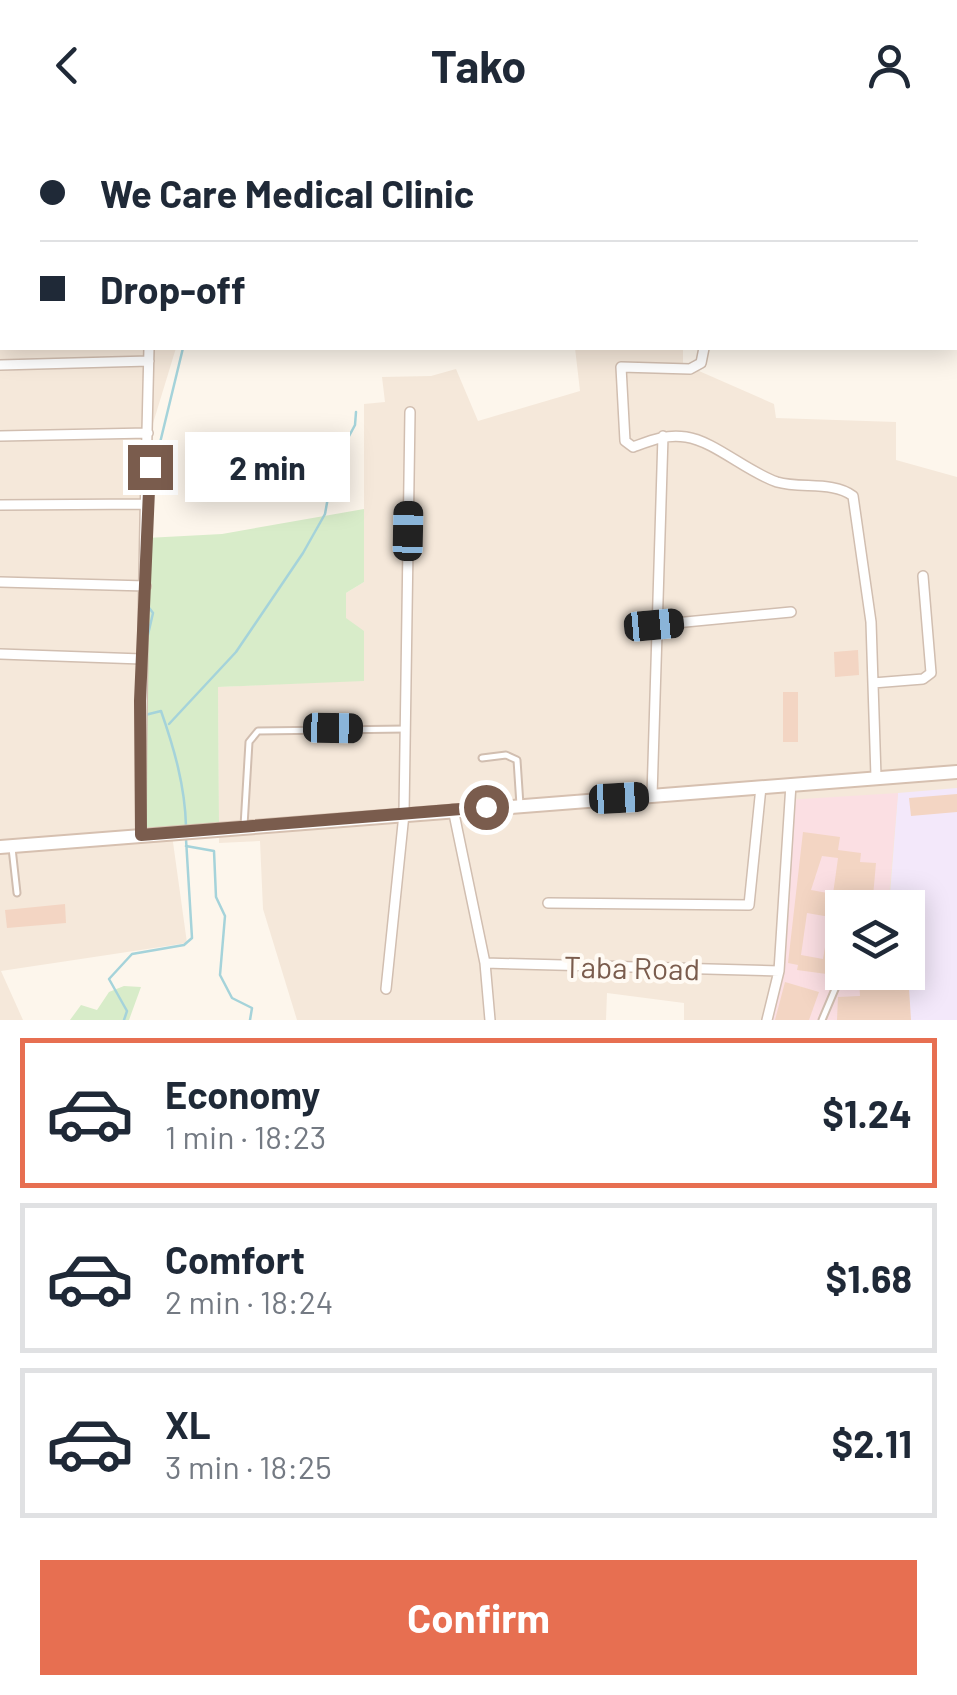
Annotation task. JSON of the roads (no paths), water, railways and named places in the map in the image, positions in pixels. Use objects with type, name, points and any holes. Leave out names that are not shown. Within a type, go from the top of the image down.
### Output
[{"type":"street","points":[[141,835],[149,350]]},
{"type":"street","points":[[704,350],[701,362],[690,369],[633,364],[618,371],[625,441],[633,447],[662,436],[698,440],[758,475],[784,484],[840,490],[853,496],[871,622],[876,776]]},
{"type":"street","points":[[0,365],[149,361]]},
{"type":"street","points":[[386,989],[404,814],[410,412]]},
{"type":"street","points":[[0,436],[148,433]]},
{"type":"street","points":[[652,796],[662,436]]},
{"type":"street","points":[[0,505],[148,504]]},
{"type":"street","points":[[873,683],[923,678],[931,673],[922,576]]},
{"type":"street","points":[[0,582],[146,586]]},
{"type":"street","points":[[654,625],[791,612]]},
{"type":"street","points":[[0,654],[142,659]]},
{"type":"street","points":[[6,846],[957,772]]},
{"type":"street","points":[[767,1020],[779,970],[791,784]]},
{"type":"street","points":[[548,902],[749,905],[762,786]]},
{"type":"street","points":[[452,809],[484,963],[490,1020]]},
{"type":"street","name":"Taba Road","points":[[484,963],[779,970]]},
{"type":"lane","points":[[244,827],[249,742],[258,730],[406,728]]},
{"type":"lane","points":[[482,758],[506,755],[516,760],[520,804]]},
{"type":"lane","points":[[6,846],[17,894]]},
{"type":"lane","points":[[822,1020],[835,990]]},
{"type":"waterway","points":[[150,484],[183,350]]},
{"type":"waterway","points":[[169,724],[236,652],[303,553],[325,514],[334,464],[355,425],[356,412]]},
{"type":"waterway","points":[[149,529],[150,507]]},
{"type":"waterway","points":[[148,574],[149,557]]},
{"type":"waterway","points":[[147,605],[153,613],[147,639]]},
{"type":"waterway","points":[[145,715],[161,711],[178,767],[186,826]]},
{"type":"waterway","points":[[124,1020],[127,1011],[109,979],[132,954],[184,945],[192,938],[186,839]]},
{"type":"waterway","points":[[186,846],[214,851],[216,897],[225,916],[220,975],[232,998],[252,1008],[250,1020]]}]
